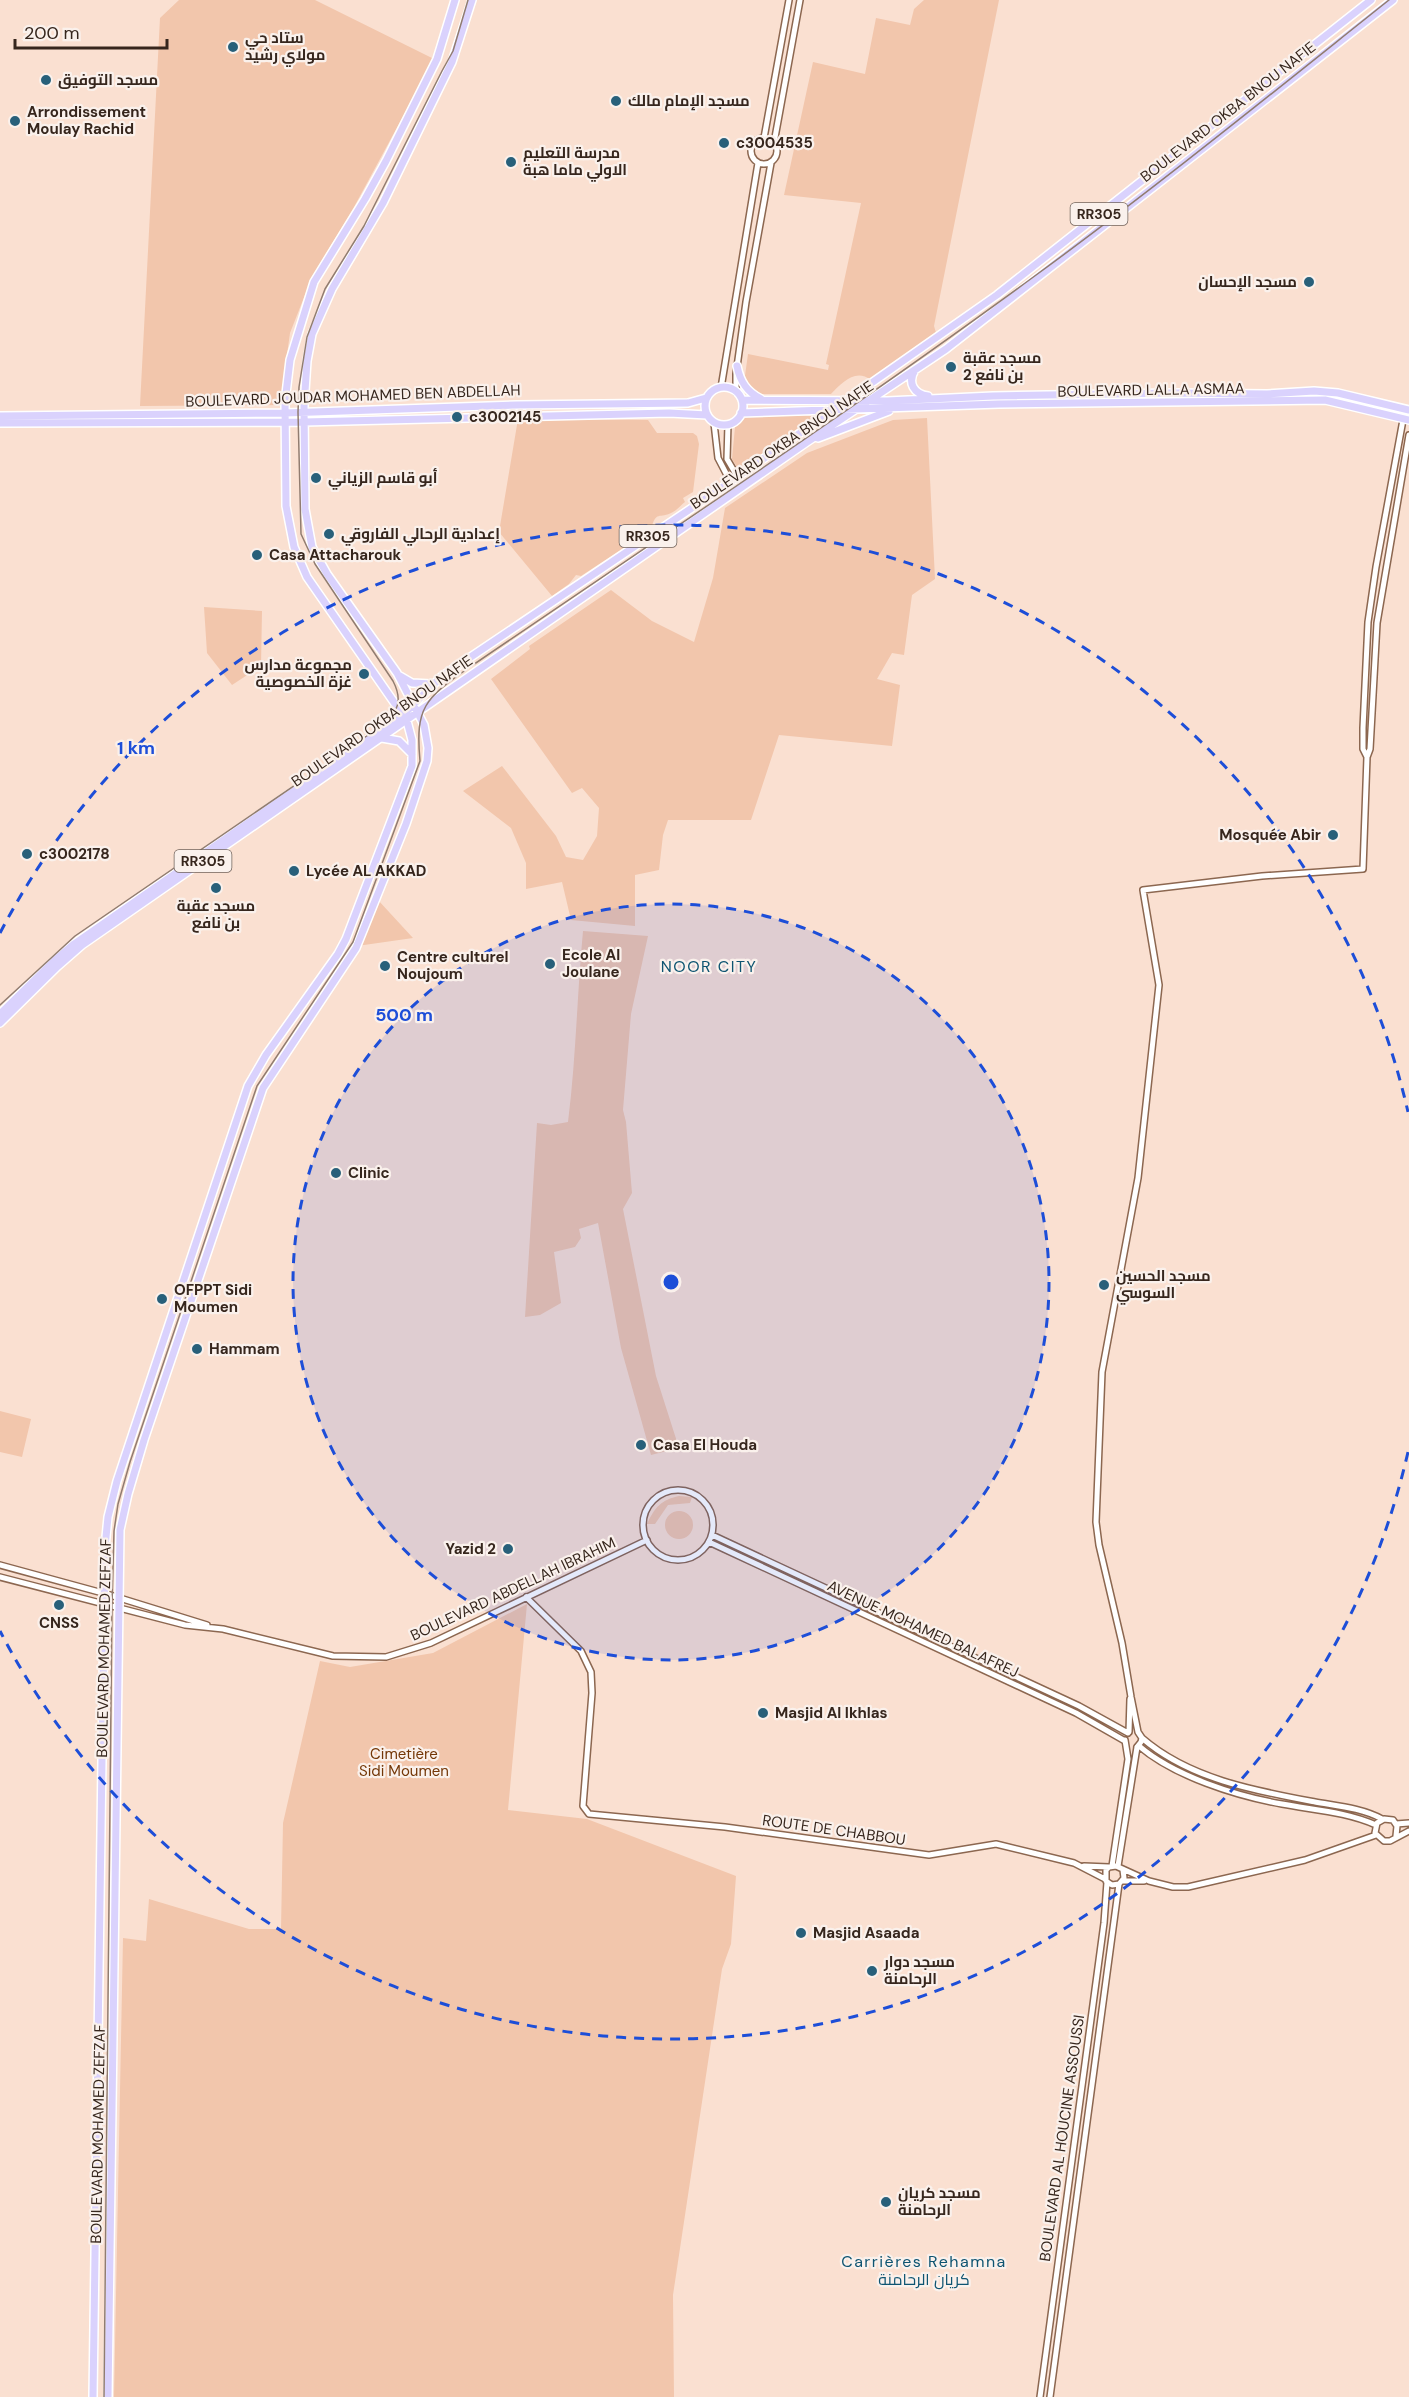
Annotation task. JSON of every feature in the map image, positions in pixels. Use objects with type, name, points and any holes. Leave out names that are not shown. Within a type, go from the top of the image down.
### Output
[{"type":"main road","points":[[405,718],[321,599],[301,565],[290,531],[286,506],[284,422],[290,360],[314,282],[365,199],[437,59],[454,0]]},
{"type":"main road","name":"BOULEVARD MOHAMED ZEFZAF","points":[[108,2397],[119,1536],[134,1469],[250,1122],[266,1082],[356,948],[424,770],[428,748],[424,725],[414,705],[397,673],[327,574],[312,547],[305,509],[304,412],[307,361],[312,334],[332,289],[383,203],[452,62],[472,0]]},
{"type":"main road","name":"BOULEVARD OKBA BNOU NAFIE","points":[[0,1023],[82,945],[379,739],[405,718],[431,684],[738,476],[997,295],[1371,0]]},
{"type":"main road","name":"BOULEVARD OKBA BNOU NAFIE","points":[[0,1014],[49,965],[74,944],[405,718],[418,714],[807,442],[946,349],[1393,0]]},
{"type":"main road","points":[[737,366],[738,375],[748,391],[763,400]]},
{"type":"main road","points":[[915,369],[911,379],[914,390],[920,395],[936,399]]},
{"type":"main road","points":[[727,387],[736,392],[741,400],[741,413],[734,422],[714,423],[707,415],[705,407],[706,398],[710,392],[727,387]]},
{"type":"main road","name":"BOULEVARD LALLA ASMAA","points":[[870,400],[1174,393],[1267,394],[1314,391],[1338,393],[1407,409]]},
{"type":"main road","name":"BOULEVARD JOUDAR MOHAMED BEN ABDELLAH","points":[[0,416],[285,413],[517,405],[688,403],[706,398]]},
{"type":"main road","points":[[741,400],[870,400]]},
{"type":"main road","name":"BOULEVARD LALLA ASMAA","points":[[854,410],[999,404],[1325,400],[1406,420]]},
{"type":"main road","points":[[807,442],[894,408]]},
{"type":"main road","points":[[741,413],[854,410]]},
{"type":"main road","points":[[798,411],[809,426]]},
{"type":"main road","name":"BOULEVARD JOUDAR MOHAMED BEN ABDELLAH","points":[[0,423],[304,422],[657,413],[707,415]]},
{"type":"main road","points":[[397,673],[412,683],[431,684]]},
{"type":"main road","points":[[424,725],[424,715],[429,706]]},
{"type":"main road","name":"BOULEVARD MOHAMED ZEFZAF","points":[[93,2397],[106,1527],[115,1488],[248,1086],[266,1056],[343,945],[403,790],[413,756],[411,730],[405,718]]},
{"type":"main road","points":[[379,739],[399,741],[413,756]]},
{"type":"street","points":[[764,138],[789,0]]},
{"type":"street","points":[[736,392],[737,366],[747,294],[771,163],[777,156],[774,142],[800,0]]},
{"type":"street","points":[[771,163],[758,163],[752,157],[751,149],[756,141],[764,138],[774,142]]},
{"type":"street","points":[[721,388],[758,163]]},
{"type":"street","points":[[1367,757],[1364,749],[1363,728],[1368,622],[1407,409]]},
{"type":"street","points":[[714,423],[718,458],[730,481]]},
{"type":"street","points":[[728,424],[727,459],[738,476]]},
{"type":"street","points":[[1115,1867],[1140,1735],[1122,1643],[1099,1545],[1097,1511],[1102,1372],[1138,1178],[1159,986],[1143,890],[1262,876],[1363,869],[1367,757],[1370,749],[1377,623],[1409,435]]},
{"type":"street","points":[[678,1490],[693,1493],[705,1502],[712,1516],[712,1535],[699,1553],[691,1557],[673,1559],[657,1553],[647,1540],[643,1521],[647,1508],[664,1493],[678,1490]]},
{"type":"street","name":"AVENUE MOHAMED BALAFREJ","points":[[712,1535],[1090,1712],[1128,1732]]},
{"type":"street","name":"BOULEVARD ABDELLAH IBRAHIM","points":[[0,1565],[105,1594],[118,1602],[185,1625],[211,1627],[323,1654],[372,1658],[402,1654],[431,1643],[647,1540]]},
{"type":"street","name":"AVENUE MOHAMED BALAFREJ","points":[[709,1542],[1076,1713],[1131,1747],[1138,1746],[1171,1767],[1220,1787],[1279,1804],[1351,1816],[1376,1825]]},
{"type":"street","name":"BOULEVARD ABDELLAH IBRAHIM","points":[[0,1577],[105,1604],[118,1602]]},
{"type":"street","name":"ROUTE DE CHABBOU","points":[[526,1597],[581,1651],[591,1672],[592,1693],[583,1806],[586,1812],[594,1815],[725,1827],[929,1855],[996,1844],[1048,1855],[1082,1866],[1114,1885],[1121,1882],[1149,1881]]},
{"type":"street","points":[[1115,1867],[1128,1759],[1126,1742],[1131,1697]]},
{"type":"street","points":[[1128,1732],[1140,1735],[1172,1758],[1219,1779],[1278,1795],[1364,1811],[1382,1819],[1390,1819],[1396,1824],[1409,1822]]},
{"type":"street","points":[[1382,1819],[1376,1825],[1376,1835],[1386,1841],[1409,1831]]},
{"type":"street","points":[[1396,1824],[1396,1836]]},
{"type":"street","name":"ROUTE DE CHABBOU","points":[[1082,1866],[1115,1867],[1149,1881],[1178,1888],[1201,1885],[1305,1860],[1376,1835]]},
{"type":"street","name":"BOULEVARD AL HOUCINE ASSOUSSI","points":[[1040,2397],[1104,1923],[1105,1872],[1115,1867],[1121,1882],[1050,2397]]},
{"type":"green space","points":[[179,0],[315,0],[434,59],[354,207],[312,277],[290,333],[280,405],[140,406],[160,18]]},
{"type":"green space","points":[[924,0],[999,0],[934,326],[937,336],[871,380],[854,376],[831,394],[746,394],[743,390],[748,354],[828,370],[829,365],[826,364],[861,203],[784,195],[813,62],[865,74],[876,18],[910,25],[914,9]]},
{"type":"green space","points":[[820,415],[740,472],[732,459],[735,427],[745,417]]},
{"type":"green space","points":[[927,418],[935,579],[912,595],[904,655],[892,653],[877,679],[900,685],[892,746],[779,735],[751,820],[668,820],[663,835],[659,870],[635,875],[635,926],[571,920],[562,882],[526,889],[526,863],[511,828],[463,791],[502,766],[556,836],[566,857],[583,860],[597,836],[599,808],[582,788],[572,793],[491,679],[530,649],[529,646],[611,590],[652,621],[694,642],[713,578],[725,508],[807,453],[893,420]]},
{"type":"green space","points":[[518,419],[648,420],[657,433],[693,433],[697,436],[699,444],[693,492],[683,498],[685,502],[675,511],[656,517],[651,530],[581,576],[576,575],[569,584],[552,596],[499,532]]},
{"type":"green space","points":[[204,607],[262,611],[261,666],[232,685],[207,653]]},
{"type":"green space","points":[[378,900],[413,938],[357,946]]},
{"type":"green space","points":[[583,931],[648,936],[631,1014],[623,1110],[632,1193],[623,1209],[656,1376],[679,1448],[651,1455],[621,1348],[598,1223],[579,1229],[581,1238],[575,1247],[554,1252],[561,1303],[540,1315],[525,1317],[537,1123],[551,1125],[568,1122]]},
{"type":"green space","points":[[0,1411],[31,1419],[22,1457],[0,1452]]},
{"type":"green space","points":[[679,1496],[692,1497],[690,1503],[668,1505],[655,1524],[647,1524],[659,1505]]},
{"type":"green space","points":[[679,1511],[689,1515],[693,1525],[689,1535],[679,1539],[669,1535],[665,1525],[669,1515]]},
{"type":"green space","name":"Cimetière Sidi Moumen","points":[[527,1604],[508,1810],[587,1819],[736,1876],[731,1944],[722,1969],[673,2295],[674,2397],[114,2397],[123,1938],[146,1941],[149,1899],[249,1929],[281,1929],[283,1823],[320,1661],[350,1667],[433,1653]]},
{"type":"tram line","points":[[0,1005],[75,936],[371,733],[395,712],[398,698],[393,681],[315,564],[301,534],[299,387],[307,337],[325,289],[364,226],[453,51],[468,0]]},
{"type":"tram line","points":[[104,2397],[112,1605],[114,1531],[118,1504],[130,1462],[257,1086],[353,942],[420,761],[419,728],[426,706],[441,688],[467,669],[822,427],[1032,278],[1167,176],[1389,0]]},
{"type":"place","name":"ستاد حي مولاي رشيد","points":[[233,47]]},
{"type":"place","name":"مسجد التوفيق","points":[[46,80]]},
{"type":"place","name":"مسجد الإمام مالك","points":[[616,101]]},
{"type":"place","name":"Arrondissement Moulay Rachid","points":[[15,121]]},
{"type":"place","name":"c3004535","points":[[724,143]]},
{"type":"place","name":"مدرسة التعليم الاولي ماما هبة","points":[[511,162]]},
{"type":"place","name":"مسجد الإحسان","points":[[1309,282]]},
{"type":"place","name":"مسجد عقبة بن نافع 2","points":[[951,367]]},
{"type":"place","name":"c3002145","points":[[457,417]]},
{"type":"place","name":"أبو قاسم الزياني","points":[[316,478]]},
{"type":"place","name":"إعدادية الرحالي الفاروقي","points":[[329,534]]},
{"type":"place","name":"Casa Attacharouk","points":[[257,555]]},
{"type":"place","name":"مجموعة مدارس غزة الخصوصية","points":[[364,674]]},
{"type":"place","name":"Mosquée Abir","points":[[1333,835]]},
{"type":"place","name":"c3002178","points":[[27,854]]},
{"type":"place","name":"Lycée AL AKKAD","points":[[294,871]]},
{"type":"place","name":"مسجد عقبة بن نافع","points":[[216,888]]},
{"type":"place","name":"Ecole Al Joulane","points":[[550,964]]},
{"type":"place","name":"Centre culturel Noujoum","points":[[385,966]]},
{"type":"place","name":"Clinic","points":[[336,1173]]},
{"type":"place","name":"مسجد الحسين السوسي","points":[[1104,1285]]},
{"type":"place","name":"OFPPT Sidi Moumen","points":[[162,1299]]},
{"type":"place","name":"Hammam","points":[[197,1349]]},
{"type":"place","name":"Casa El Houda","points":[[641,1445]]},
{"type":"place","name":"Yazid 2","points":[[508,1549]]},
{"type":"place","name":"CNSS","points":[[59,1605]]},
{"type":"place","name":"Masjid Al Ikhlas","points":[[763,1713]]},
{"type":"place","name":"Masjid Asaada","points":[[801,1933]]},
{"type":"place","name":"مسجد دوار الرحامنة","points":[[872,1971]]},
{"type":"place","name":"مسجد كريان الرحامنة","points":[[886,2202]]},
{"type":"district","name":"NOOR CITY","points":[[709,966]]},
{"type":"district","name":"Carrières Rehamna كريان الرحامنة","points":[[924,2270]]}]
